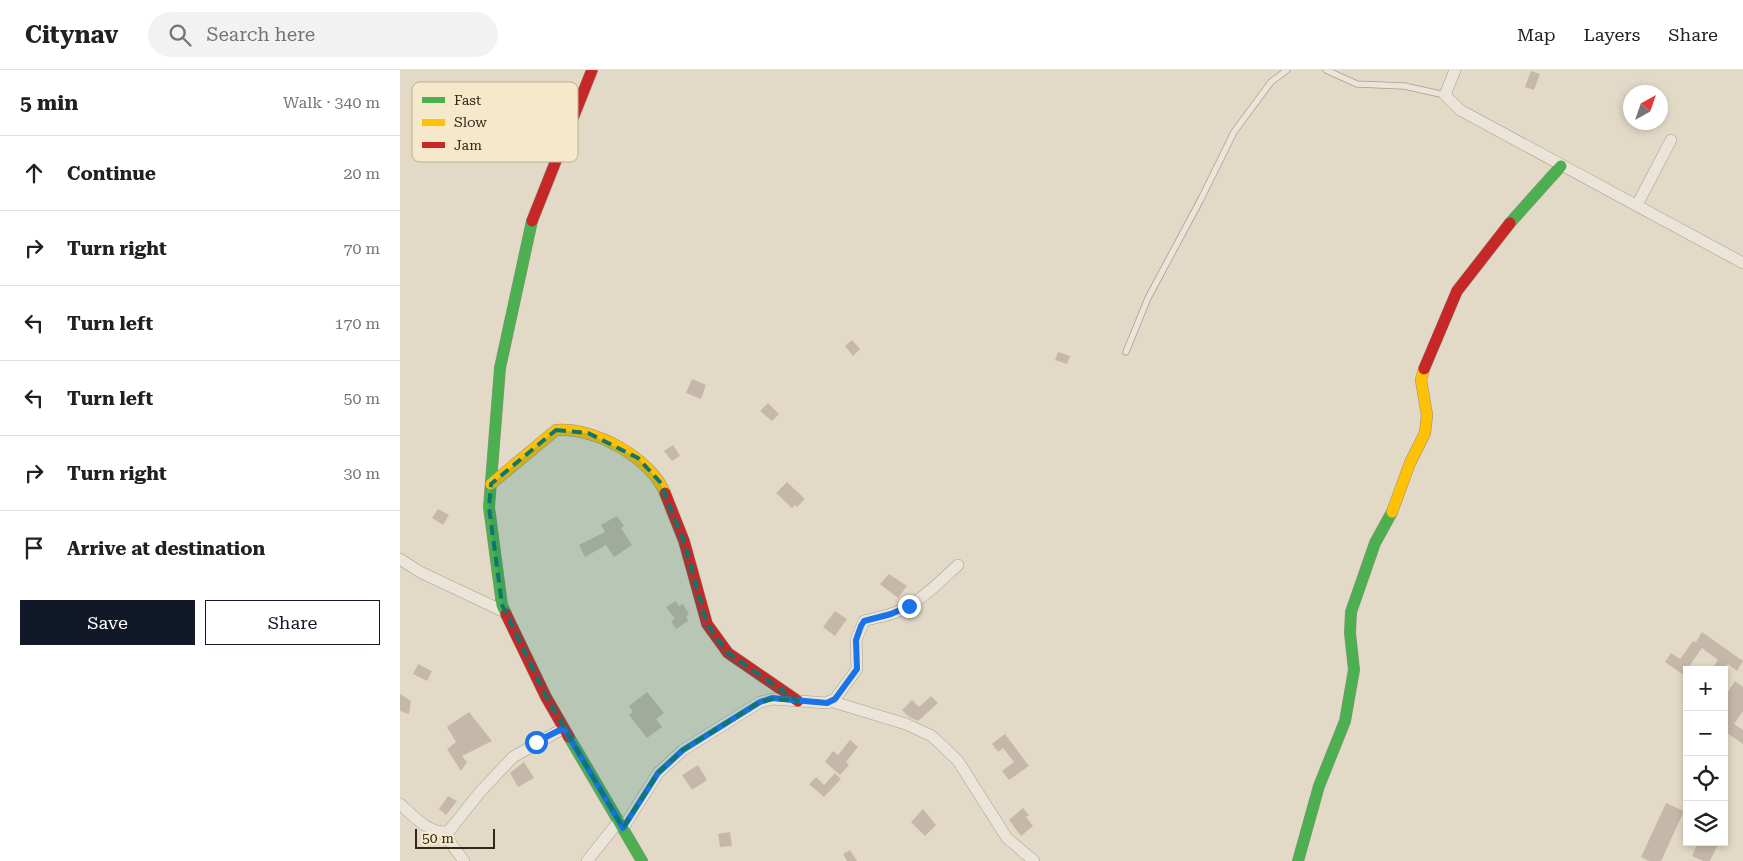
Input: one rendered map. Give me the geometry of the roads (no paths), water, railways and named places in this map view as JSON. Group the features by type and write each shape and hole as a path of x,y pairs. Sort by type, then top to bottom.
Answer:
{"street":[{"path":"578,105 592,70"},
{"path":"1455,70 1445,95 1460,110 1743,263"},
{"path":"1637,205 1671,140"},
{"path":"555,162 533,218 500,368 489,507 502,605 505,612 546,697 642,861"},
{"path":"1298,861 1318,786 1345,721 1354,670 1350,634 1351,612 1375,543 1388,522 1410,463 1425,433 1427,415 1421,380 1428,355 1457,291 1501,233 1561,166"},
{"path":"491,484 556,430 569,429 588,434 611,443 638,458 660,482 684,540 707,624 728,653 798,701"},
{"path":"400,559 420,572 505,612"},
{"path":"830,701 845,687 857,669 856,640 864,621 891,614 909,606 958,565"},
{"path":"587,861 621,825 658,773 683,750 760,702 772,698 813,703 830,701 906,724 932,736 958,761 1007,838 1034,861"},
{"path":"443,833 449,831 480,792 513,756 564,728"},
{"path":"400,804 424,824 443,833 464,861"}],"lane":[{"path":"1126,352 1148,298 1201,199 1234,132 1271,82 1287,70"},
{"path":"1326,70 1357,84 1404,86 1445,95"}]}
